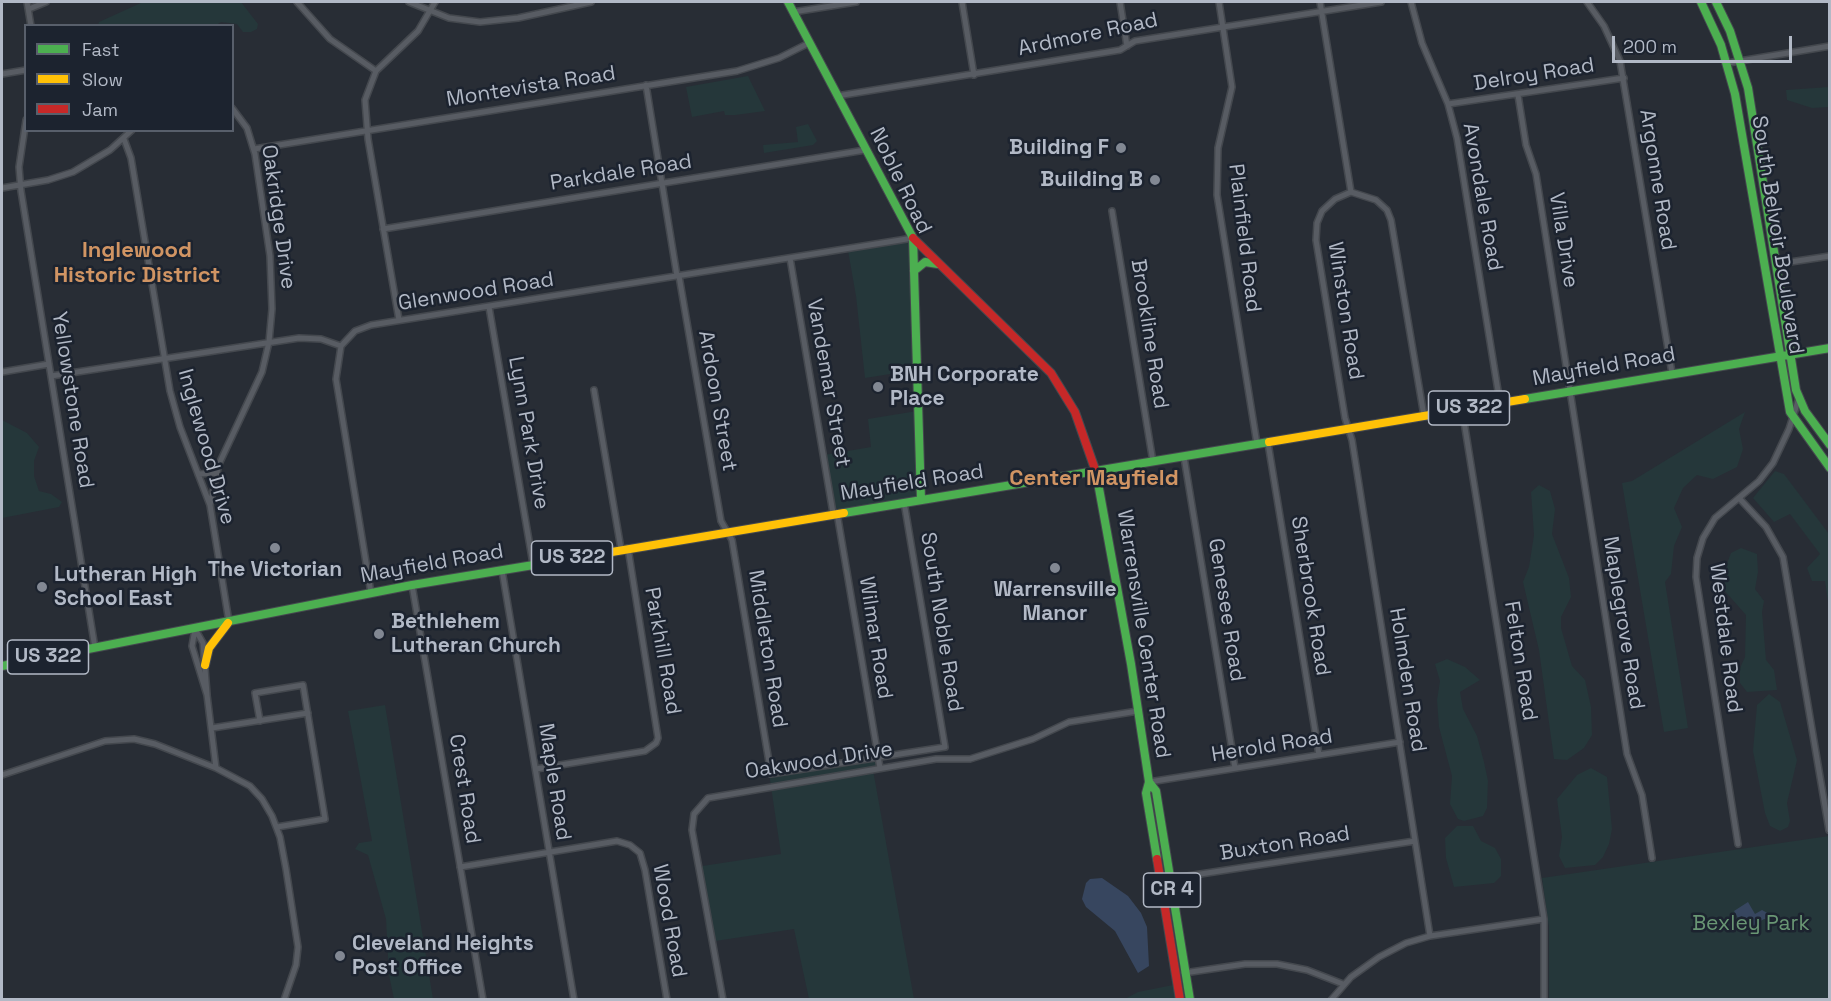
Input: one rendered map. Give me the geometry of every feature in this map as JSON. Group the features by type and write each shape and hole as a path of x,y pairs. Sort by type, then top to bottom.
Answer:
{"main road":[{"name":"Noble Road","path":"788,2 913,238 921,500"},
{"name":"South Belvoir Boulevard","path":"1701,2 1728,63 1792,419 1830,468"},
{"name":"South Belvoir Boulevard","path":"1716,2 1741,60 1748,88 1799,398 1805,411 1830,445"},
{"name":"Warrensville Center Road","path":"913,238 1051,373 1075,412 1100,484 1138,711 1149,782 1146,793 1180,999"},
{"path":"914,271 925,262 938,264"},
{"name":"Mayfield Road","path":"2,666 412,585 835,513 1096,472 1790,352 1830,348"},
{"path":"206,665 208,648 228,622"},
{"name":"Warrensville Center Road","path":"1149,782 1156,791 1190,999"}],"street":[{"path":"27,2 31,24"},
{"path":"28,9 46,2"},
{"path":"297,2 330,39 375,71"},
{"path":"409,2 431,12 467,21 492,21 591,2"},
{"path":"399,320 367,131 365,100 375,71 418,31 435,2"},
{"path":"793,12 856,2"},
{"path":"962,2 974,75"},
{"path":"1120,2 1127,45"},
{"name":"Plainfield Road","path":"1219,2 1232,87 1218,148 1216,183 1257,444"},
{"path":"1320,2 1351,192 1376,200 1387,210 1392,220 1424,416"},
{"name":"Ardmore Road","path":"837,96 1120,50 1135,41 1381,2"},
{"name":"Avondale Road","path":"1412,2 1422,44 1448,104 1457,138 1500,403"},
{"name":"Argonne Road","path":"1587,2 1613,44 1624,78 1672,373"},
{"name":"Montevista Road","path":"254,149 750,68 779,58 809,43"},
{"path":"1728,63 1830,46"},
{"path":"2,74 24,70"},
{"name":"Delroy Road","path":"1448,104 1624,78"},
{"name":"Ardoon Street","path":"646,85 721,521 727,531"},
{"name":"Villa Drive","path":"1518,95 1526,145 1536,174 1570,391"},
{"name":"Oakridge Drive","path":"210,505 216,473 226,446 258,382 269,342 272,309 270,256 254,149 247,128 234,111"},
{"name":"Yellowstone Road","path":"24,132 19,167 21,185 95,648"},
{"path":"2,188 73,172 101,157 124,140 130,132"},
{"name":"Inglewood Drive","path":"124,140 131,158 163,359 175,410 210,505 228,622"},
{"name":"Parkdale Road","path":"383,229 865,150"},
{"name":"Winston Road","path":"1350,428 1345,418 1316,234 1319,218 1326,207 1351,192"},
{"name":"Brookline Road","path":"1112,211 1153,462"},
{"name":"Glenwood Road","path":"341,346 362,328 399,320 913,238"},
{"path":"1777,264 1830,256"},
{"name":"Vandemar Street","path":"790,258 835,513"},
{"name":"Lynn Park Drive","path":"489,307 533,564"},
{"path":"51,376 269,342 309,338 341,346 336,379 371,593"},
{"path":"2,372 49,364"},
{"path":"594,390 624,549"},
{"name":"Maplegrove Road","path":"1570,391 1627,754 1642,795 1652,858"},
{"name":"Westdale Road","path":"1738,844 1696,567 1699,549 1715,518 1766,473 1780,451 1799,398"},
{"name":"Felton Road","path":"1462,409 1544,919 1544,999"},
{"name":"Holmden Road","path":"1350,428 1430,936"},
{"name":"Sherbrook Road","path":"1268,442 1319,755"},
{"name":"Genesee Road","path":"1184,457 1235,768"},
{"path":"198,474 216,473"},
{"path":"1738,498 1766,527 1783,556 1828,830"},
{"name":"South Noble Road","path":"878,758 945,747 904,502"},
{"name":"Wilmar Road","path":"835,513 880,768"},
{"name":"Middleton Road","path":"727,531 732,540 771,774 878,758"},
{"name":"Parkhill Road","path":"536,769 645,751 656,743 658,738 624,549"},
{"name":"Maple Road","path":"502,570 574,999"},
{"name":"Crest Road","path":"412,585 483,999"},
{"path":"195,629 203,644 216,768"},
{"path":"195,629 192,646 207,695"},
{"path":"260,721 255,693 303,685 325,819 277,828"},
{"name":"Oakwood Drive","path":"723,999 693,840 692,825 696,810 704,801 716,795 936,759 970,759 1032,739 1069,722 1138,711"},
{"path":"212,728 308,713"},
{"path":"2,775 105,741 124,739 155,744 216,768 240,780 257,793 277,828 298,947 296,965 284,999"},
{"name":"Herold Road","path":"1149,782 1400,742"},
{"name":"Wood Road","path":"460,867 616,841 630,845 640,853 645,870 667,999"},
{"name":"Buxton Road","path":"1160,880 1415,841"},
{"path":"1331,999 1344,984 1386,953 1430,936 1544,919"},
{"path":"1176,974 1245,964 1276,964 1307,970 1344,984"}],"green space":[{"path":"143,2 241,2 258,24 257,29 243,32 237,24 221,22 218,24 98,24"},
{"path":"748,76 765,111 725,115 724,111 692,117 686,87"},
{"path":"1829,87 1829,107 1812,108 1787,100 1786,90"},
{"path":"808,124 817,141 813,145 764,153 763,145 798,142 796,127"},
{"path":"911,235 916,370 865,378 856,296 847,245"},
{"path":"917,411 921,500 833,513 824,455 871,447 868,419"},
{"path":"1745,412 1739,429 1743,449 1737,467 1713,479 1697,475 1683,488 1674,508 1682,527 1674,546 1671,574 1665,582 1688,728 1664,732 1622,483 1632,481"},
{"path":"2,420 27,433 39,447 34,461 34,476 39,491 51,494 62,502 59,507 2,518"},
{"path":"1775,471 1784,474 1829,534 1829,609 1825,581 1812,581 1807,568 1820,554 1790,514 1774,522 1753,498"},
{"path":"1539,485 1550,491 1555,509 1552,534 1569,578 1571,597 1561,617 1561,628 1572,666 1585,680 1591,707 1592,735 1584,748 1567,760 1554,759 1539,650 1523,582 1529,567 1534,535 1531,492"},
{"path":"1741,548 1757,554 1758,572 1755,589 1764,601 1762,612 1766,660 1774,670 1777,690 1747,692 1740,683 1740,668 1745,657 1746,615 1724,590 1726,566 1731,553"},
{"path":"1447,659 1465,667 1480,680 1460,692 1463,709 1477,736 1484,762 1488,781 1487,808 1483,816 1464,821 1458,819 1450,804 1452,776 1439,727 1437,700 1440,681 1435,664"},
{"path":"1769,694 1780,702 1797,760 1787,803 1790,821 1788,827 1780,831 1770,826 1765,813 1753,751 1757,705"},
{"path":"385,705 433,999 394,999 389,975 386,919 368,855 355,849 359,843 372,841 348,711"},
{"path":"878,758 880,768 873,770 914,999 809,999 794,929 709,942 696,867 781,854 769,773"},
{"path":"1591,768 1607,777 1612,829 1609,844 1603,857 1595,865 1565,868 1559,856 1562,837 1557,799 1577,775"},
{"path":"1457,826 1473,826 1481,841 1495,848 1501,859 1501,876 1494,883 1454,887 1446,858 1445,838"},
{"name":"Bexley Park","path":"1829,836 1829,998 1549,999 1549,927 1542,878"},
{"path":"1178,984 1180,1000 1123,1000 1138,992"}],"water":[{"path":"1102,878 1128,896 1141,913 1147,927 1149,966 1138,973 1115,931 1086,907 1082,899 1086,883 1090,879"},
{"path":"1748,902 1755,914 1762,910 1771,915 1770,920 1764,919 1749,928 1742,916 1738,918 1734,911"}],"traffic: fast":[{"path":"788,2 913,238 921,500"},
{"path":"1701,2 1721,45 1735,94 1790,412 1830,468"},
{"path":"1716,2 1730,31 1748,88 1796,390 1805,411 1830,445"},
{"path":"914,271 925,262 938,264"},
{"path":"1525,399 1830,348"},
{"path":"844,513 1269,442"},
{"path":"1096,472 1131,664 1149,782 1146,793 1157,859"},
{"path":"2,666 412,585 582,557"},
{"path":"1149,782 1156,791 1190,1000"}],"traffic: slow":[{"path":"1269,442 1525,399"},
{"path":"582,557 844,513"},
{"path":"205,665 209,648 228,623"}],"traffic: jam":[{"path":"913,238 1051,373 1075,412 1096,472"},
{"path":"1157,859 1180,1000"}],"place":[{"name":"Building F","path":"1121,148"},
{"name":"Building B","path":"1155,180"},
{"name":"BNH Corporate Place","path":"878,387"},
{"name":"The Victorian","path":"275,548"},
{"name":"Warrensville Manor","path":"1055,568"},
{"name":"Lutheran High School East","path":"42,587"},
{"name":"Bethlehem Lutheran Church","path":"379,634"},
{"name":"Cleveland Heights Post Office","path":"340,956"}],"district":[{"name":"Inglewood Historic District","path":"137,264"},
{"name":"Center Mayfield","path":"1094,479"}]}
